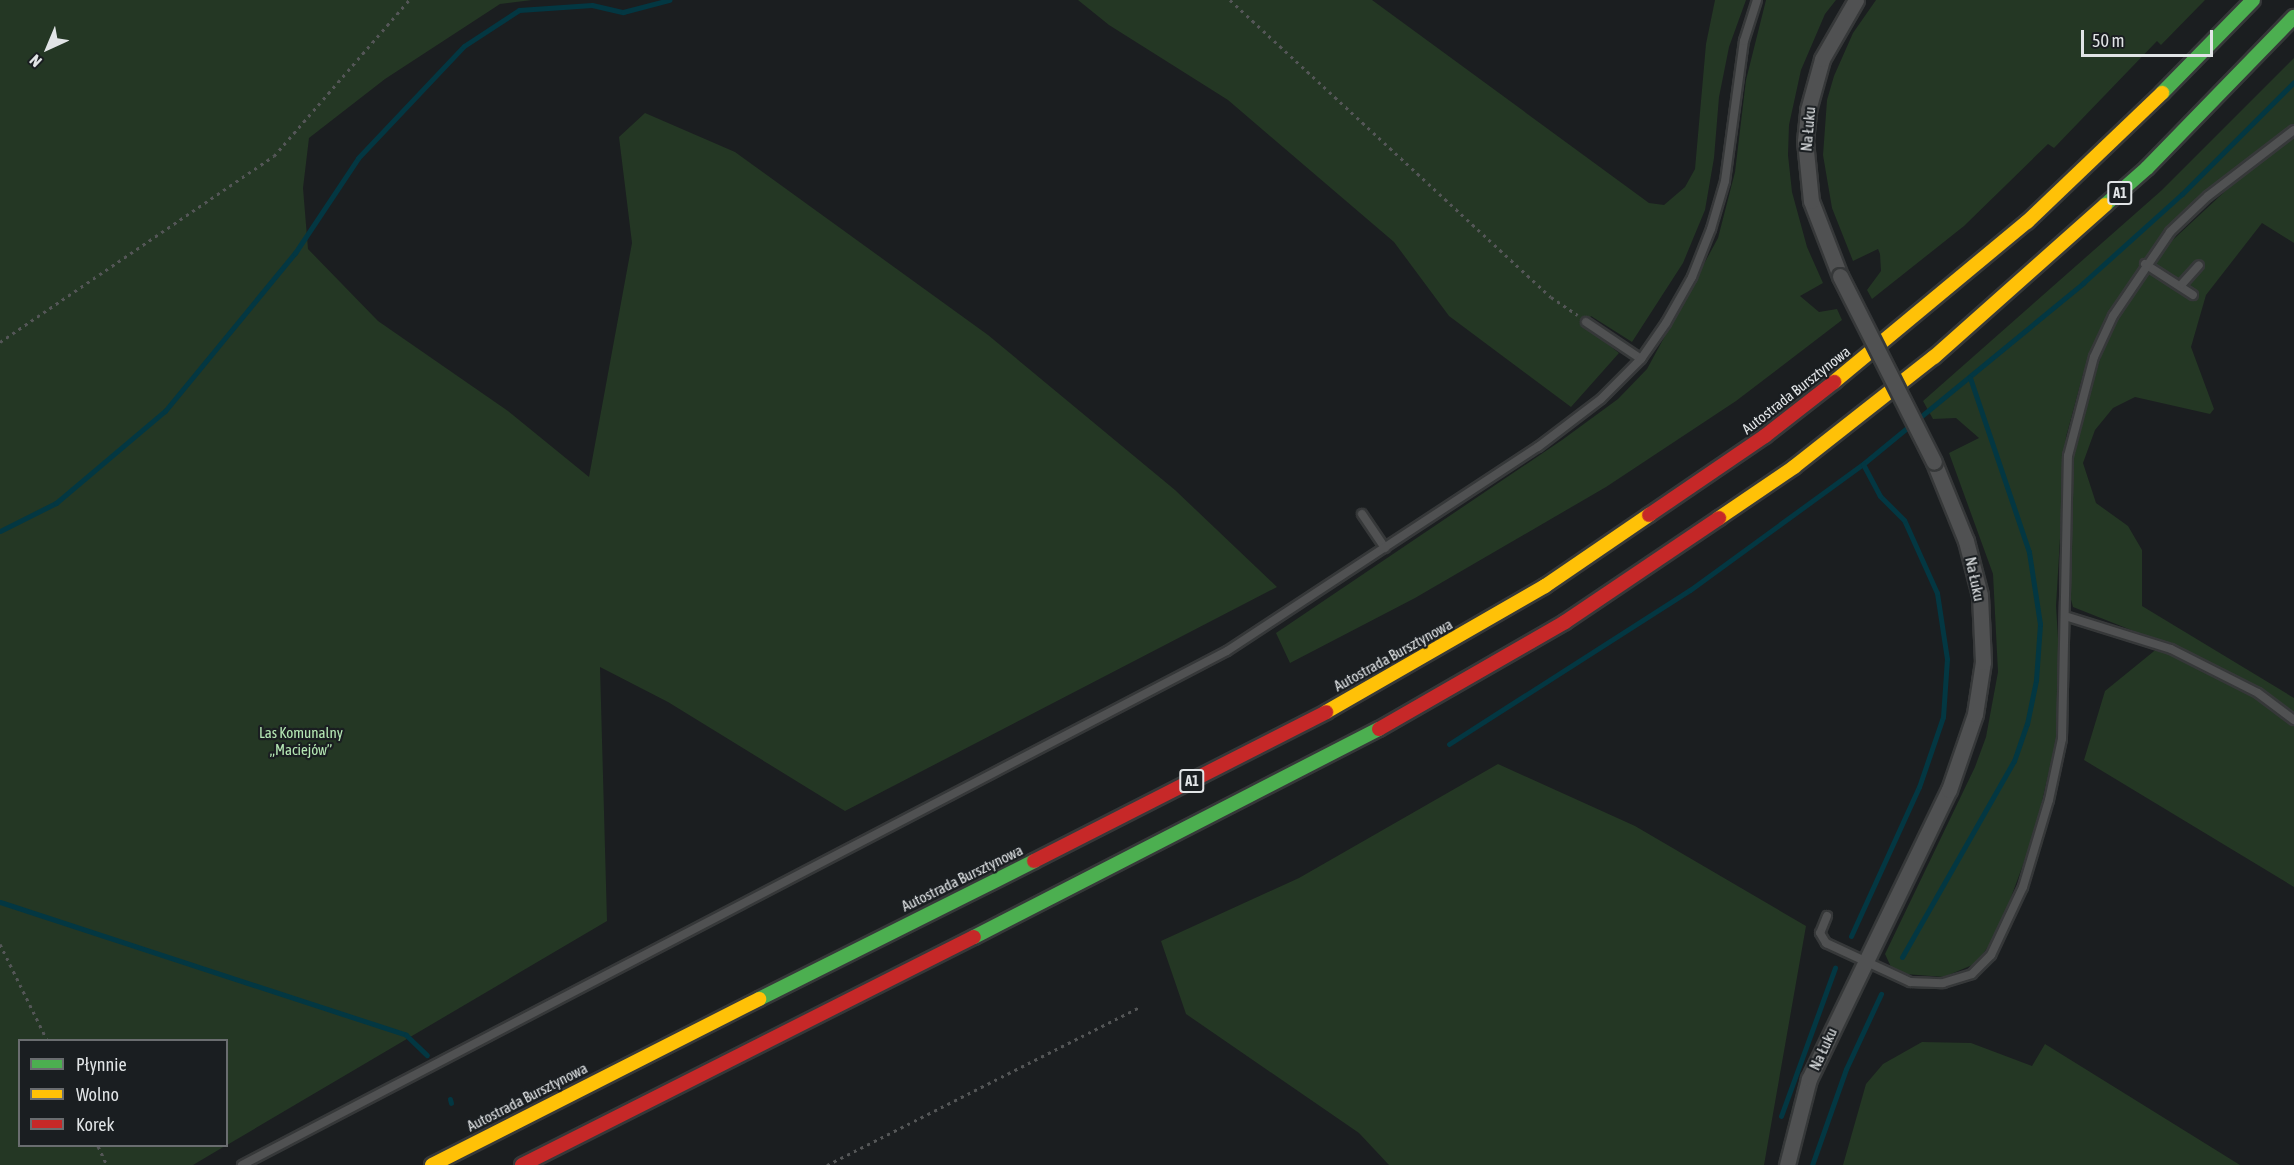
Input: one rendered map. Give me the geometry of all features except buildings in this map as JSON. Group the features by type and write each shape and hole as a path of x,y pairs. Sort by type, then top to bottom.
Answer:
{"highway":[{"name":"Autostrada Bursztynowa","path":"432,1165 1311,720 1545,586 1755,443 1907,324 2027,222 2118,138 2253,0"},
{"name":"A1","path":"522,1165 1233,807 1466,682 1565,622 1794,467 1934,357 2147,168 2294,17"}],"street":[{"name":"Na Łuku","path":"1787,1165 1809,1079 1949,790 1969,734 1981,680 1983,627 1975,571 1934,462 1840,276 1811,201 1805,141 1808,110 1822,59 1856,0"}],"lane":[{"path":"242,1165 1227,651 1538,447 1601,399 1641,359 1692,277 1711,229 1725,181 1744,41 1756,0"},
{"path":"1827,916 1820,933 1826,943 1910,982 1942,983 1972,974 1991,956 2022,887 2053,780 2062,739 2065,616 2064,500 2068,456 2079,404 2113,316 2145,264 2170,232 2208,196 2294,130"},
{"path":"2145,264 2182,284 2193,295"},
{"path":"2182,284 2199,265"},
{"path":"1586,321 1641,359"},
{"path":"1362,514 1385,548"},
{"path":"2065,616 2171,649 2258,693 2294,720"}],"path":[{"path":"0,342 274,156 409,0"},
{"path":"1230,0 1551,297 1586,321"},
{"path":"0,944 46,1039"},
{"path":"827,1165 1140,1007"},
{"path":"98,1147 107,1165"}],"green space":[{"name":"Las Komunalny „Maciejów”","path":"0,0 532,0 500,4 385,79 309,138 303,188 308,249 378,321 508,411 589,477 632,243 619,137 645,113 735,152 988,335 1175,490 1277,587 845,811 668,702 600,667 607,921 228,1144 228,1039 18,1039 18,1147 223,1147 193,1165 0,1165"},
{"path":"1078,0 1372,0 1649,203 1664,205 1685,187 1695,169 1706,44 1715,0 1746,0 1729,47 1719,97 1714,158 1705,210 1683,263 1632,342 1591,316 1585,326 1619,353 1571,407 1449,316 1394,242 1228,100 1109,25"},
{"path":"1766,0 1836,0 1825,14 1801,70 1789,125 1788,155 1792,192 1807,247 1823,283 1800,296 1819,312 1837,309 1842,320 1736,401 1606,487 1415,598 1290,663 1276,633 1562,440 1618,399 1647,369 1718,238 1735,172 1746,80"},
{"path":"1876,0 2205,0 2161,45 2157,41 2054,148 2048,144 1964,226 1872,299 1867,290 1881,271 1880,254 1878,249 1853,261 1832,208 1823,155 1827,100 1834,76 1853,33"},
{"path":"2294,58 2294,124 2189,207 2126,286 2104,323 2083,374 2066,437 2056,606 2059,654 2057,736 2035,832 1999,930 1977,963 1944,977 1905,974 1891,967 1885,954 1975,767 1986,737 1998,672 1993,574 1949,453 1979,438 1956,418 1933,419 1923,401 2162,190"},
{"path":"2294,137 2294,243 2262,223 2206,295 2191,347 2214,409 2210,414 2135,397 2113,408 2095,430 2083,463 2096,503 2128,526 2142,550 2142,606 2294,698 2294,887 2084,760 2105,691 2164,643 2073,607 2069,592 2069,516 2076,433 2110,329 2162,250 2250,168"},
{"path":"1498,764 1635,826 1806,926 1764,1165 1389,1165 1359,1133 1186,1014 1161,941 1299,878"},
{"path":"1922,1042 1971,1043 2032,1066 2045,1044 2240,1165 1843,1165 1866,1084 1883,1064"}],"waterway":[{"path":"0,531 56,503 165,411 295,253 358,158 464,46 519,10 592,5 623,12 669,0"},
{"path":"1449,744 1690,590 1863,464 2083,283 2182,194 2294,82"},
{"path":"1902,957 2014,761 2027,724 2036,680 2040,624 2029,552 1970,378"},
{"path":"1851,936 1919,787 1943,717 1947,659 1937,593 1904,520 1880,496 1863,464"},
{"path":"0,902 406,1035 427,1055"},
{"path":"1781,1116 1835,968"},
{"path":"1812,1165 1846,1069 1881,994"},
{"path":"450,1099 451,1103"}],"traffic: fast":[{"path":"2162,93 2253,0"},
{"path":"2105,205 2147,168 2294,17"},
{"path":"974,937 1379,729"},
{"path":"759,999 1034,861"}],"traffic: slow":[{"path":"1834,382 2027,222 2162,93"},
{"path":"1719,518 1794,467 1934,357 2105,205"},
{"path":"1326,712 1545,586 1649,515"},
{"path":"432,1165 759,999"}],"traffic: jam":[{"path":"1649,515 1765,436 1834,382"},
{"path":"1379,729 1565,622 1719,518"},
{"path":"1034,861 1326,712"},
{"path":"522,1165 974,937"}]}
